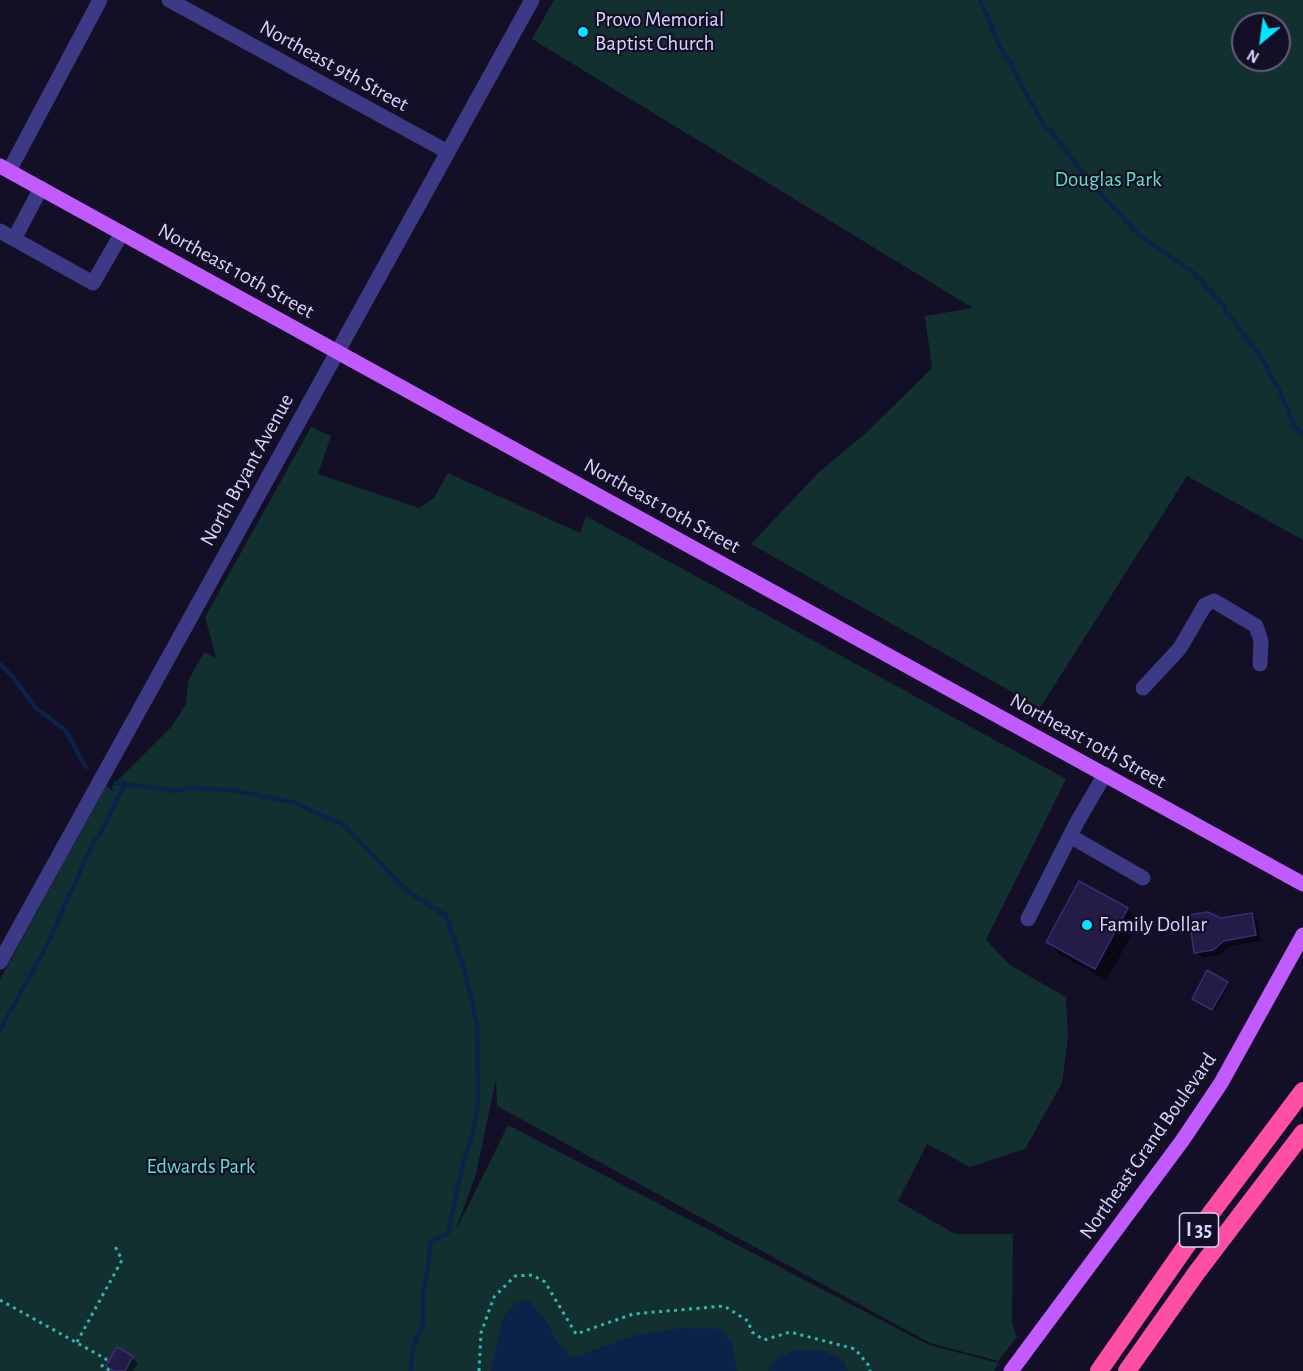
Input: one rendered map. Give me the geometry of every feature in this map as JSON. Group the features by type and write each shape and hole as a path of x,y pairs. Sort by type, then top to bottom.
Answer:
{"highway":[{"name":"I 35","path":"1099,1371 1184,1249 1303,1091"},
{"name":"I 35","path":"1127,1371 1197,1272 1303,1133"}],"main road":[{"name":"Northeast 10th Street","path":"4,168 1303,884"},
{"name":"Northeast Grand Boulevard","path":"1011,1371 1182,1141 1221,1083 1303,935"}],"street":[{"path":"4,168 100,0"},
{"name":"Northeast 9th Street","path":"169,0 447,152"},
{"name":"North Bryant Avenue","path":"0,962 532,0"},
{"path":"14,239 41,188"},
{"path":"0,231 93,283 122,233"},
{"path":"1143,688 1180,648 1205,605 1214,601 1256,626 1261,641 1260,664"},
{"path":"1028,919 1070,836 1105,774"},
{"path":"1070,836 1143,878"}],"path":[{"path":"76,1342 122,1260 115,1246"},
{"path":"479,1371 481,1333 494,1296 515,1276 532,1275 545,1282 576,1334 633,1314 724,1306 747,1321 752,1332 764,1340 790,1332 855,1349 870,1367 870,1371"},
{"path":"0,1300 106,1359 102,1366 111,1371"}],"green space":[{"name":"Douglas Park","path":"554,0 1303,0 1303,540 1187,476 1040,708 751,544 819,472 867,432 932,368 925,316 973,308 532,39"},
{"name":"Edwards Park","path":"311,427 331,436 318,474 419,508 434,498 448,473 580,533 586,516 1066,779 986,940 1010,965 1066,997 1068,1038 1062,1083 1025,1149 970,1167 927,1144 898,1201 955,1234 1013,1234 1012,1323 1017,1337 998,1361 930,1343 497,1106 496,1079 476,1174 455,1232 508,1125 929,1345 999,1363 994,1371 0,1371 0,979 106,786 113,791 112,786 172,726 186,704 188,681 204,652 216,658 205,617"}],"water":[{"path":"528,1300 546,1320 556,1340 572,1358 636,1335 682,1328 721,1329 732,1342 737,1371 491,1371 503,1317 514,1304"},
{"path":"795,1350 824,1351 844,1361 848,1371 768,1371 777,1359"}],"building":[{"name":"Family Dollar","path":"1079,881 1128,908 1095,969 1046,942"},
{"path":"1208,912 1221,918 1252,913 1256,935 1224,941 1213,950 1194,953 1189,915"},
{"path":"1207,970 1228,982 1212,1010 1192,999"},
{"path":"117,1347 133,1356 125,1371 114,1371 106,1366"}],"waterway":[{"path":"980,0 1004,56 1010,61 1046,129 1050,129 1087,179 1138,234 1195,274 1223,305 1226,313 1263,360 1274,383 1278,386 1294,426 1303,435"},
{"path":"0,664 36,708 65,730 86,767"},
{"path":"115,783 176,791 188,788 231,790 292,802 344,825 405,889 446,916 464,969 477,1024 478,1101 474,1127 448,1233 431,1242 423,1290 423,1324 413,1347 411,1371"},
{"path":"0,1030 47,945 92,845 102,831 125,784"}],"place":[{"name":"Provo Memorial Baptist Church","path":"583,32"},
{"name":"Family Dollar","path":"1087,925"}]}
